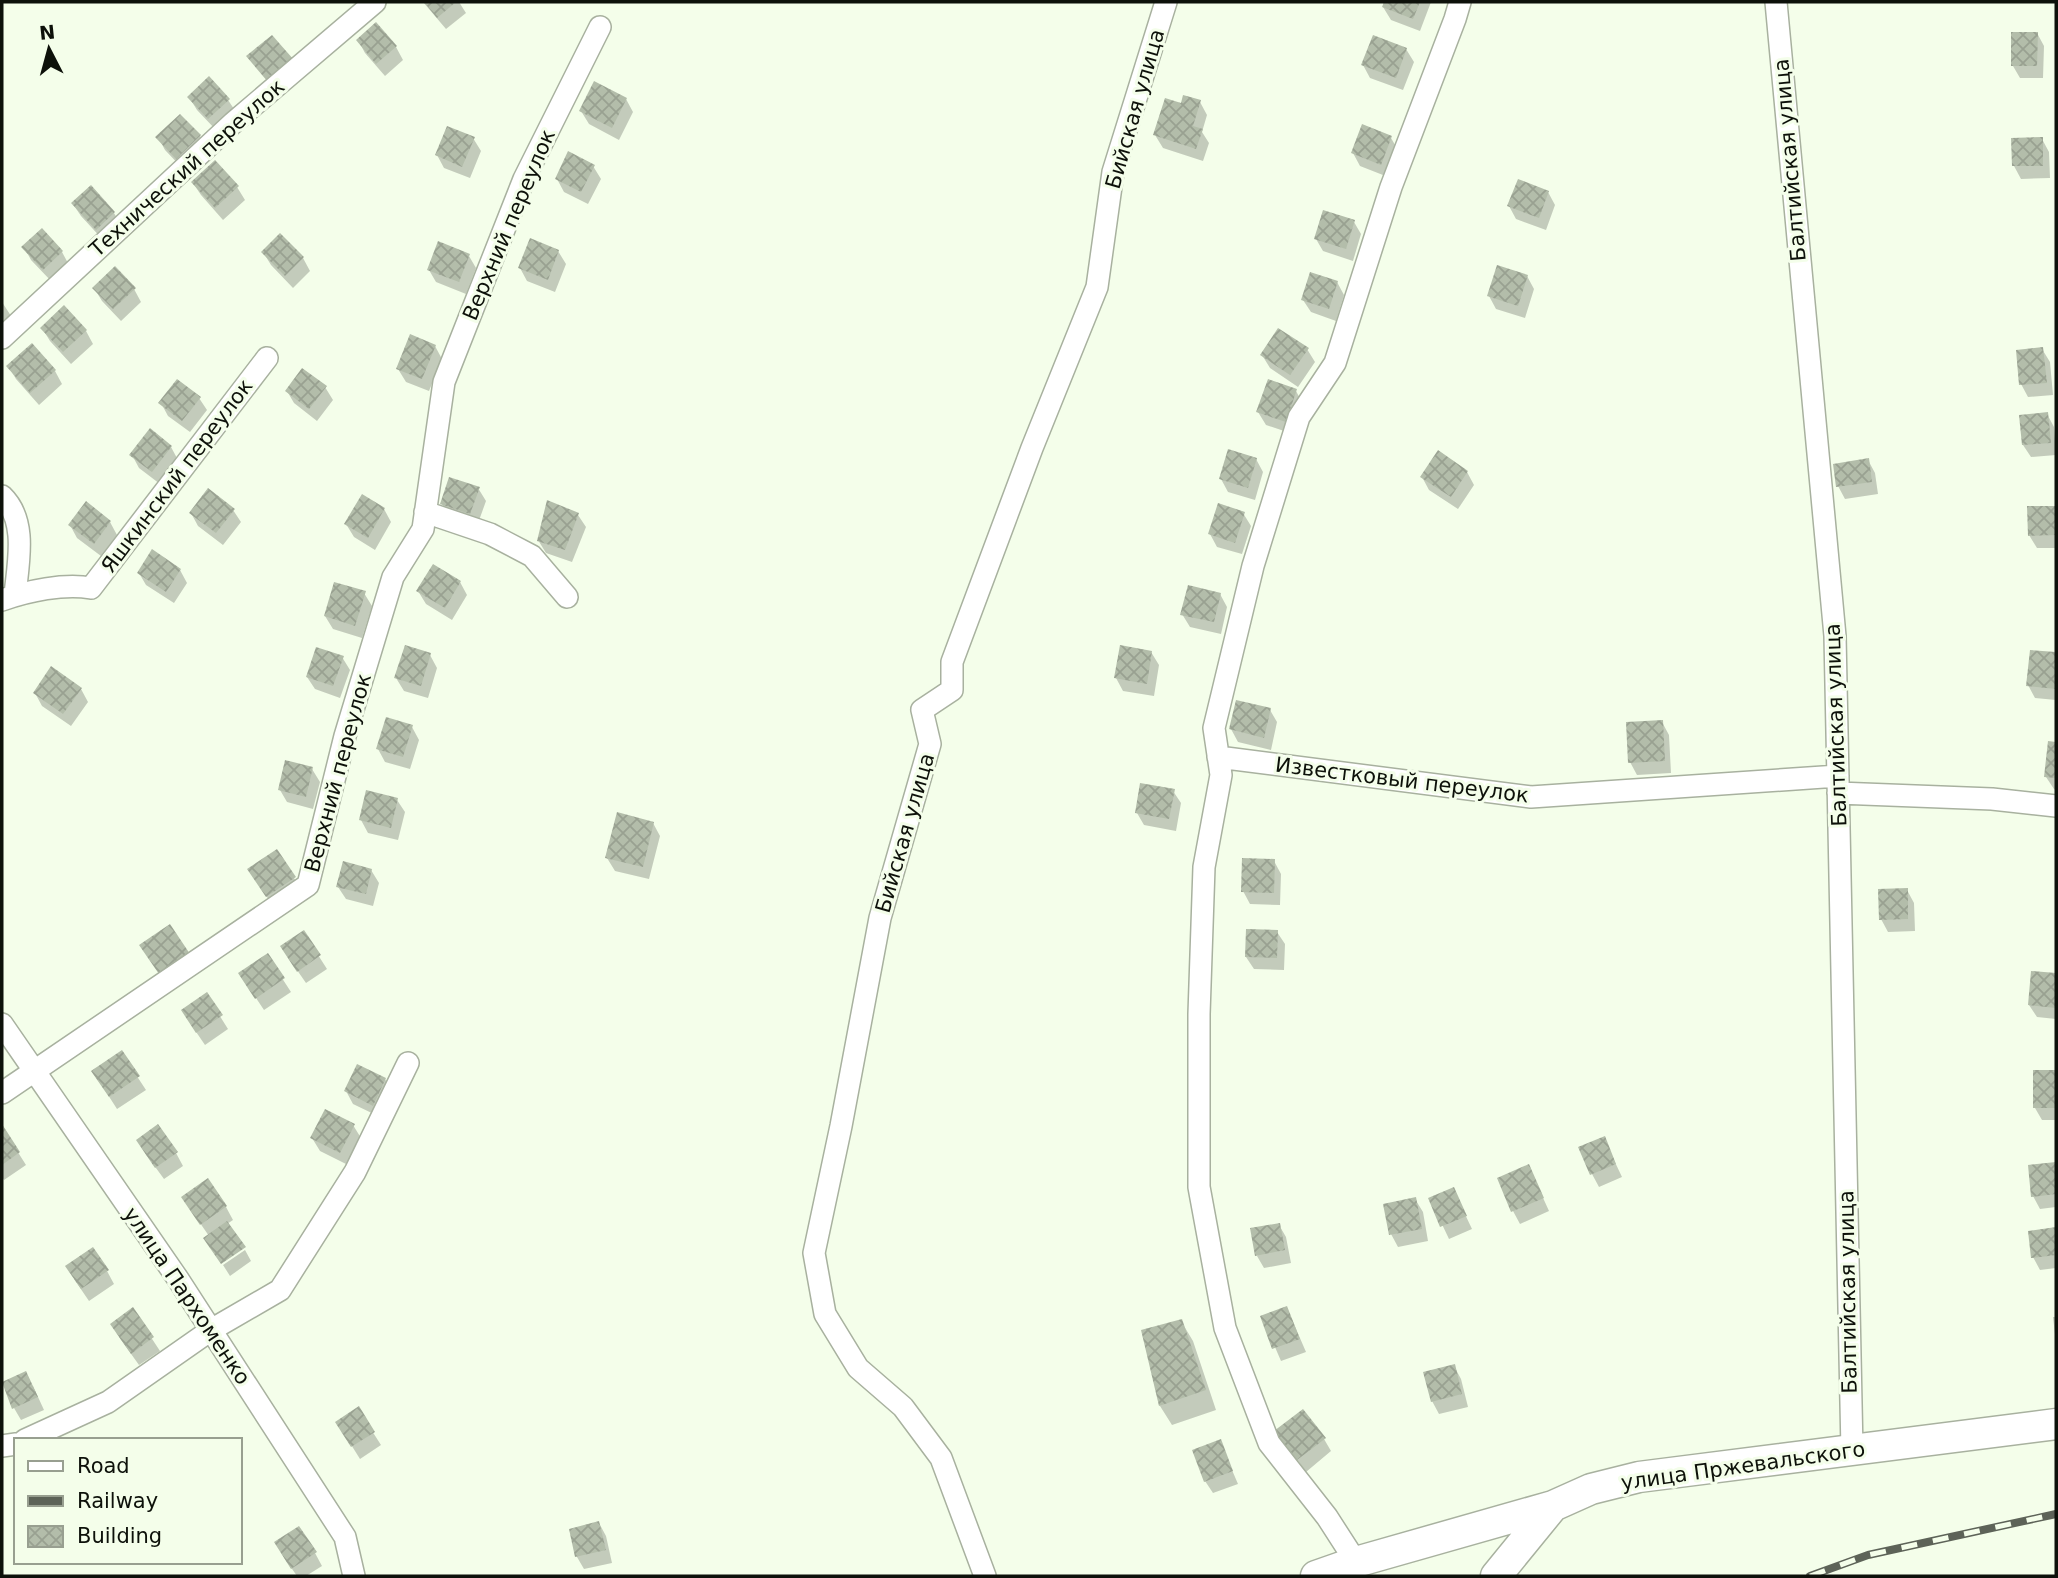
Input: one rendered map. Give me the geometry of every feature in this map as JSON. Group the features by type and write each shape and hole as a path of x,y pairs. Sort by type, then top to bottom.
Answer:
{"main road":[{"name":"улица Пржевальского","path":"1316,1576 1553,1506 1591,1489 1639,1477 2056,1424"},
{"path":"1496,1576 1553,1506"}],"street":[{"name":"Технический переулок","path":"2,338 233,123 375,2"},
{"name":"Бийская улица","path":"985,1576 941,1458 903,1406 858,1368 825,1314 814,1253 880,918 930,744 922,710 952,690 952,662 1032,448 1097,287 1113,172 1166,2"},
{"path":"1356,1562 1327,1517 1269,1443 1225,1328 1199,1187 1199,1014 1204,867 1221,775 1214,728 1253,566 1299,417 1335,363 1391,187 1460,2"},
{"name":"Балтийская улица","path":"1776,2 1835,636 1852,1451"},
{"name":"Верхний переулок","path":"2,1093 308,885 345,736 393,578 423,528 444,383 524,179 600,27"},
{"name":"Яшкинский переулок","path":"8,598 78,586 91,588 267,358"},
{"path":"2,496 12,506 20,541 8,598"},
{"path":"425,512 490,534 532,556 567,597"},
{"name":"Известковый переулок","path":"1218,757 1531,797 1838,784 2056,806"},
{"name":"улица Пархоменко","path":"2,1024 211,1330 345,1537 354,1576"},
{"path":"29,1438 108,1402 211,1330 280,1290 355,1172 408,1063"}],"building":[{"path":"424,2 456,2 437,18"},
{"path":"1384,2 1420,2 1413,19 1382,7"},
{"path":"376,22 397,46 376,64 356,40"},
{"path":"2011,32 2038,32 2037,66 2011,66"},
{"path":"272,35 294,60 268,82 246,56"},
{"path":"1373,35 1407,48 1396,78 1361,65"},
{"path":"209,76 230,99 208,119 187,97"},
{"path":"594,81 627,98 612,128 579,111"},
{"path":"1183,95 1201,100 1193,126 1203,129 1196,149 1153,135 1165,98 1181,103"},
{"path":"180,114 201,135 176,159 155,137"},
{"path":"1362,124 1392,136 1381,165 1351,153"},
{"path":"447,126 475,137 462,167 435,155"},
{"path":"2043,137 2043,166 2012,166 2011,138"},
{"path":"568,151 595,165 581,192 555,179"},
{"path":"215,160 239,186 215,208 191,182"},
{"path":"1518,179 1549,191 1539,218 1507,206"},
{"path":"91,185 115,212 96,230 71,203"},
{"path":"1323,210 1355,220 1346,249 1314,239"},
{"path":"42,228 63,251 43,270 21,247"},
{"path":"280,233 304,257 285,276 261,252"},
{"path":"530,238 559,250 548,280 518,268"},
{"path":"438,241 470,254 459,282 427,270"},
{"path":"1497,265 1528,275 1518,306 1487,296"},
{"path":"115,266 136,288 113,309 92,288"},
{"path":"1310,272 1338,281 1329,309 1301,300"},
{"path":"64,305 87,330 63,352 40,328"},
{"path":"1278,328 1309,348 1290,375 1260,355"},
{"path":"410,334 436,345 422,379 396,369"},
{"path":"32,343 56,370 30,393 6,366"},
{"path":"2043,347 2047,383 2019,385 2016,350"},
{"path":"302,368 327,386 309,409 285,391"},
{"path":"177,379 201,397 182,421 158,403"},
{"path":"1268,379 1297,389 1286,422 1256,412"},
{"path":"2048,412 2051,443 2022,445 2019,415"},
{"path":"150,428 172,446 152,472 129,455"},
{"path":"1228,449 1257,458 1248,488 1219,479"},
{"path":"1438,450 1468,471 1451,497 1420,477"},
{"path":"1869,458 1872,482 1836,487 1833,464"},
{"path":"449,477 480,487 470,514 440,504"},
{"path":"208,488 235,509 216,533 189,513"},
{"path":"362,494 385,508 368,538 344,524"},
{"path":"547,500 579,513 565,550 537,541"},
{"path":"86,501 111,521 94,544 68,525"},
{"path":"1218,503 1245,512 1235,543 1208,534"},
{"path":"2027,506 2056,506 2056,535 2028,536"},
{"path":"152,549 181,569 166,592 137,573"},
{"path":"433,564 461,581 445,608 416,591"},
{"path":"334,582 366,591 355,626 324,616"},
{"path":"1188,585 1221,593 1214,622 1180,615"},
{"path":"405,645 431,653 421,686 394,678"},
{"path":"1120,645 1152,651 1147,684 1114,678"},
{"path":"316,647 344,656 333,686 306,677"},
{"path":"2030,650 2056,652 2056,689 2026,686"},
{"path":"51,666 82,688 63,714 33,693"},
{"path":"1236,700 1271,708 1264,738 1229,729"},
{"path":"386,717 413,725 403,757 376,749"},
{"path":"1663,720 1665,761 1628,763 1626,722"},
{"path":"2048,741 2056,742 2056,778 2044,777"},
{"path":"285,760 313,767 306,797 278,790"},
{"path":"1140,783 1175,789 1169,819 1135,813"},
{"path":"366,790 398,798 391,828 359,820"},
{"path":"617,812 654,822 643,867 605,858"},
{"path":"277,849 296,877 266,897 247,869"},
{"path":"1242,858 1275,859 1274,893 1241,892"},
{"path":"343,861 372,869 366,894 336,887"},
{"path":"1908,888 1908,919 1879,920 1878,889"},
{"path":"170,924 190,954 159,974 139,945"},
{"path":"1246,929 1278,930 1277,958 1245,957"},
{"path":"304,930 321,955 297,972 280,946"},
{"path":"268,953 285,978 255,999 238,973"},
{"path":"2031,971 2056,973 2056,1008 2028,1005"},
{"path":"207,992 223,1015 196,1033 181,1010"},
{"path":"122,1050 140,1076 109,1097 91,1071"},
{"path":"357,1064 386,1078 373,1106 344,1091"},
{"path":"2033,1070 2056,1070 2056,1108 2033,1108"},
{"path":"325,1109 355,1124 340,1153 310,1138"},
{"path":"2,1124 20,1152 2,1165"},
{"path":"158,1124 178,1152 155,1168 136,1140"},
{"path":"1605,1136 1616,1164 1590,1175 1578,1147"},
{"path":"2056,1162 2056,1194 2031,1197 2028,1165"},
{"path":"1529,1164 1544,1198 1511,1212 1497,1178"},
{"path":"208,1178 227,1206 200,1225 181,1197"},
{"path":"1454,1187 1467,1216 1440,1227 1428,1198"},
{"path":"1416,1197 1422,1229 1389,1235 1383,1204"},
{"path":"227,1221 246,1247 221,1264 203,1238"},
{"path":"1280,1223 1285,1250 1255,1256 1250,1228"},
{"path":"2056,1227 2056,1255 2031,1258 2028,1231"},
{"path":"93,1247 109,1270 81,1289 65,1266"},
{"path":"1287,1306 1300,1339 1272,1349 1260,1316"},
{"path":"133,1307 154,1337 131,1354 110,1324"},
{"path":"1182,1319 1206,1390 1159,1406 1141,1330"},
{"path":"1455,1364 1462,1394 1431,1402 1423,1372"},
{"path":"26,1371 38,1397 12,1409 2,1382"},
{"path":"359,1406 375,1432 351,1447 335,1422"},
{"path":"1303,1409 1326,1438 1297,1460 1274,1431"},
{"path":"1221,1439 1233,1471 1204,1482 1192,1450"},
{"path":"599,1521 606,1550 575,1557 569,1529"},
{"path":"299,1526 317,1552 291,1569 274,1542"}],"railway":[{"path":"1810,1576 1868,1555 2056,1514"}]}
